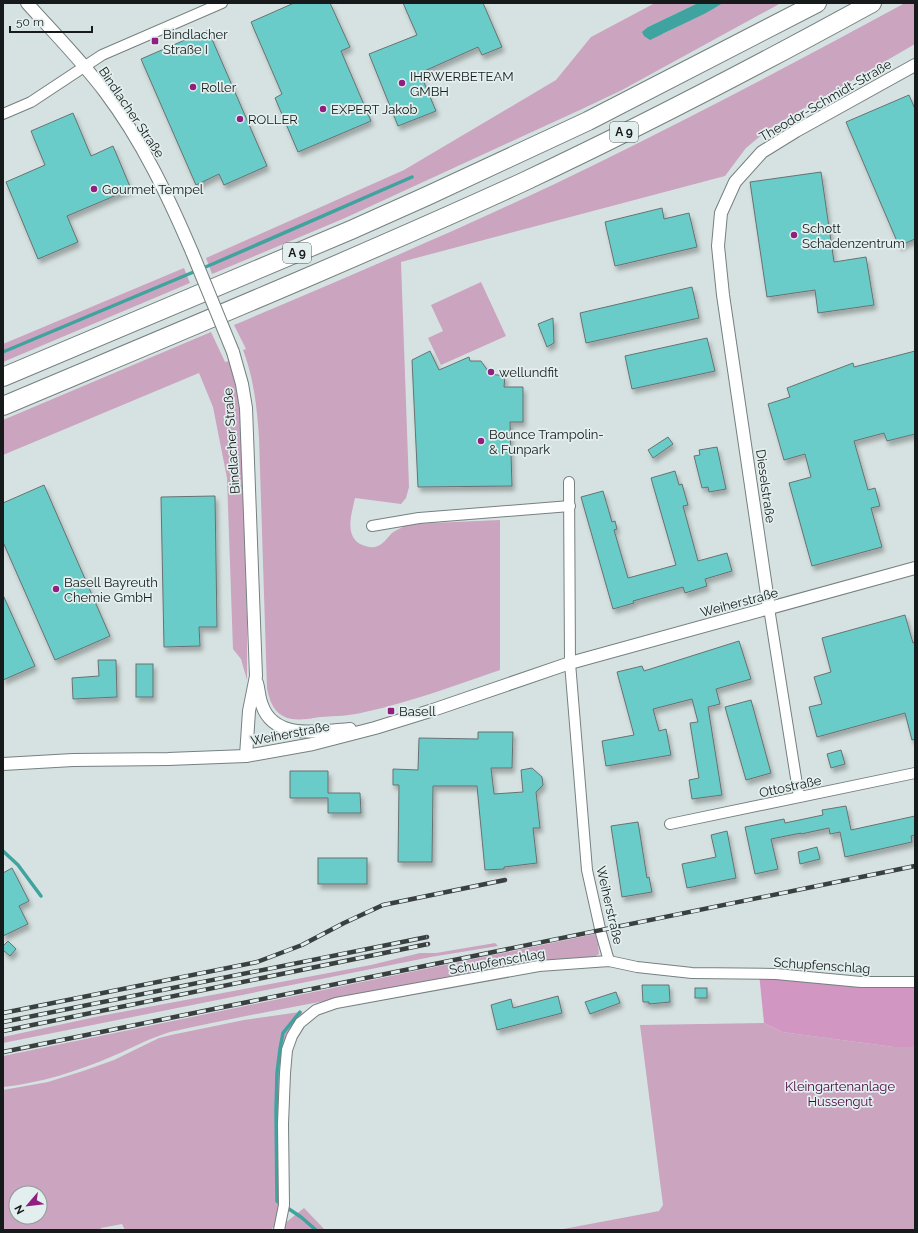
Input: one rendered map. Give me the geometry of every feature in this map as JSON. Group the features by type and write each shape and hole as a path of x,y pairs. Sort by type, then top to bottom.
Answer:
{"highway":[{"name":"A 9","path":"3,377 351,230 434,193 588,121 817,3"},
{"name":"A 9","path":"3,406 363,254 522,182 738,75 872,3"}],"street":[{"name":"Bindlacher Straße","path":"26,3 84,66 106,93 148,159 171,203 233,352 242,384 246,408 256,676 249,711 246,756"},
{"name":"Bindlacher Straße","path":"3,114 31,102 102,55 222,3"},
{"name":"Theodor-Schmidt-Straße","path":"735,182 762,152 796,131 915,65"},
{"name":"Dieselstraße","path":"735,182 721,213 718,246 723,295 769,608 799,797"},
{"name":"Weiherstraße","path":"569,482 570,663 587,870 600,930 609,961"},
{"path":"372,526 419,518 570,506"},
{"name":"Weiherstraße","path":"3,764 73,760 246,756 313,744 375,728 430,711 570,663 915,568"},
{"path":"256,676 262,705 265,712 270,719 289,730 302,732 375,728"},
{"name":"Ottostraße","path":"670,824 915,773"},
{"name":"Schupfenschlag","path":"279,1230 284,1205 283,1124 287,1050 292,1036 300,1023 321,1007 539,966 609,961 644,968 692,973 776,974 862,982 915,982"}],"green space":[{"path":"655,3 698,3 648,27 663,34 723,3 781,3 622,90 345,218 212,274 206,258 404,170 556,80 591,37"},
{"path":"905,3 915,3 915,44 770,128 746,148 725,176 401,262 409,487 406,498 401,504 355,498 350,523 352,535 360,544 373,547 380,545 392,533 409,524 500,520 500,670 416,698 360,713 301,720 287,718 280,714 272,704 267,688 259,438 256,405 250,372 243,350 246,349 234,325 418,246 555,184 715,104"},
{"path":"184,268 190,283 3,362 3,344"},
{"path":"481,282 506,336 441,365 428,338 443,331 431,305"},
{"path":"211,332 225,362 229,361 240,409 247,618 247,680 241,659 233,649 227,478 213,407 199,373 3,455 3,420"},
{"path":"595,934 599,954 594,957 328,1000 170,1032 73,1071 31,1083 3,1087 3,1056"},
{"path":"495,943 498,946 431,957 3,1043 3,1037 100,1016 371,965 420,953 436,953"},
{"path":"300,1012 303,1013 289,1034 279,1209 276,1224 270,1230 125,1230 122,1224 101,1228 100,1230 3,1230 3,1090 48,1082 83,1071 114,1060 159,1038 244,1020"},
{"name":"Kleingartenanlage Hussengut","path":"764,1023 782,1032 894,1047 915,1047 915,1230 558,1230 659,1211 663,1205 640,1025"},
{"path":"304,1208 325,1230 283,1230 284,1224"}],"shaded area":[{"path":"759,973 915,982 915,1047 894,1047 782,1032 764,1023"}],"water":[{"path":"698,3 723,3 706,13 650,40 644,36 642,32 648,27"}],"building":[{"path":"294,3 330,3 350,47 341,51 371,121 298,152 275,98 282,94 251,22"},
{"path":"403,3 483,3 502,47 482,55 478,47 420,73 436,111 398,126 369,54 417,35"},
{"name":"Roller","path":"208,30 267,166 224,185 219,174 196,185 141,59"},
{"path":"909,95 915,109 915,239 899,246 846,122"},
{"path":"73,113 91,156 113,146 131,189 67,216 78,242 38,259 6,182 45,165 31,131"},
{"name":"Schott Schadenzentrum","path":"821,172 834,262 866,257 874,305 818,313 815,290 767,297 750,182"},
{"path":"662,208 664,219 689,213 697,247 615,266 605,222"},
{"path":"692,287 699,318 586,343 580,313"},
{"path":"553,318 554,343 547,347 538,324"},
{"path":"707,338 715,371 632,389 625,356"},
{"path":"430,351 439,370 469,357 470,361 481,361 490,374 505,376 504,387 523,387 523,422 510,422 512,486 418,487 412,360"},
{"path":"915,351 915,434 887,441 884,433 854,441 868,490 875,488 880,506 871,508 882,547 812,566 789,483 811,477 805,454 784,460 768,404 790,397 787,388 853,363 854,367"},
{"path":"668,437 673,444 653,458 648,450"},
{"path":"717,447 726,489 709,492 708,487 702,488 694,456 700,455 699,450"},
{"path":"675,471 679,485 682,484 688,505 683,506 698,561 727,553 732,571 705,579 707,586 685,593 683,587 633,601 634,603 613,609 581,497 603,491 612,522 615,521 617,529 614,530 628,578 676,565 651,478"},
{"name":"Basell Bayreuth Chemie GmbH","path":"44,485 110,636 55,660 3,542 3,503"},
{"path":"215,496 217,627 199,627 200,646 164,647 161,497"},
{"path":"3,595 35,666 3,680"},
{"path":"905,615 913,643 915,642 915,739 912,740 905,713 817,737 809,707 822,704 814,677 831,672 822,638"},
{"path":"739,641 751,679 716,689 720,704 708,707 722,795 692,799 689,780 699,778 690,723 698,722 692,699 653,709 659,731 666,729 671,755 606,766 602,741 634,735 617,672 642,666 644,671"},
{"path":"98,660 116,660 117,697 73,699 72,678 99,676"},
{"path":"136,664 153,664 153,697 136,697"},
{"path":"751,700 771,773 746,780 725,707"},
{"path":"478,732 513,732 512,768 491,768 494,794 523,792 521,770 532,768 542,777 543,785 536,792 540,828 533,828 537,863 504,867 504,869 485,870 477,786 433,786 432,862 398,862 399,785 393,785 393,769 418,770 419,738 478,739"},
{"path":"841,750 845,764 831,768 827,754"},
{"path":"290,771 328,771 328,793 360,793 361,813 328,813 328,798 290,798"},
{"path":"846,806 851,830 915,816 915,835 911,836 912,842 845,857 840,832 830,834 829,828 771,839 778,869 755,874 745,827 784,819 785,823 823,815 822,810"},
{"path":"638,822 647,878 649,877 652,892 622,897 611,826"},
{"path":"727,831 736,878 687,888 682,864 716,857 711,835"},
{"path":"817,847 820,859 800,864 798,852"},
{"path":"318,858 367,858 367,884 318,884"},
{"path":"12,868 29,901 19,906 28,924 3,936 3,873"},
{"path":"8,941 16,949 10,956 3,950 3,946"},
{"path":"642,985 669,985 670,1002 649,1004 649,1002 643,1002"},
{"path":"695,988 707,988 707,998 695,998"},
{"path":"616,992 620,1003 590,1014 585,1002"},
{"path":"558,996 562,1013 497,1030 491,1005 511,999 513,1008"}],"waterway":[{"path":"3,352 215,263 412,177"},
{"path":"3,851 18,865 41,896"},
{"path":"300,1012 283,1033 277,1073 277,1201 301,1217 316,1230"}],"railway":[{"path":"3,1052 915,866"},
{"path":"3,1013 257,962 302,945 383,905 505,880"},
{"path":"3,1022 427,937"},
{"path":"3,1031 428,944"}],"place":[{"name":"Bindlacher Straße I","path":"155,41"},
{"name":"IHRWERBETEAM GMBH","path":"402,83"},
{"name":"Roller","path":"193,87"},
{"name":"EXPERT Jakob","path":"323,109"},
{"name":"ROLLER","path":"240,119"},
{"name":"Gourmet Tempel","path":"94,189"},
{"name":"Schott Schadenzentrum","path":"794,235"},
{"name":"wellundfit","path":"491,372"},
{"name":"Bounce Trampolin- & Funpark","path":"481,441"},
{"name":"Basell Bayreuth Chemie GmbH","path":"56,589"},
{"name":"Basell","path":"391,711"}]}
